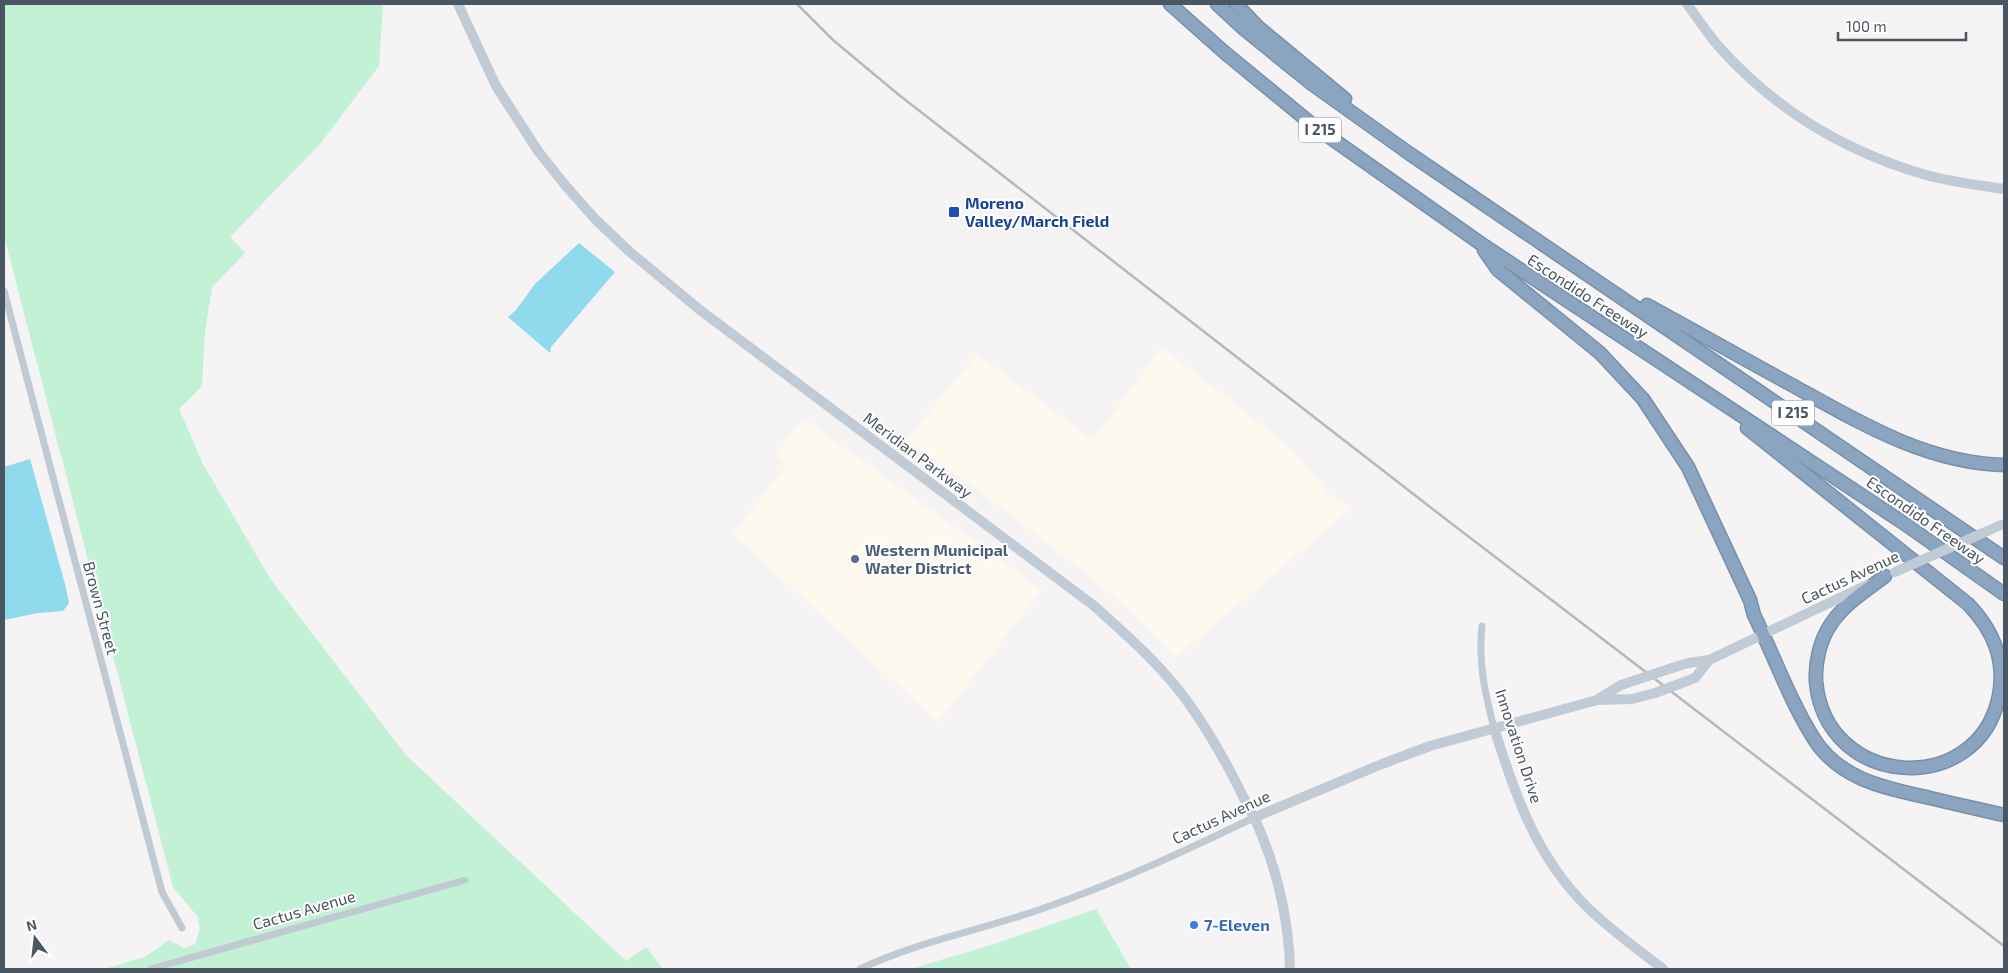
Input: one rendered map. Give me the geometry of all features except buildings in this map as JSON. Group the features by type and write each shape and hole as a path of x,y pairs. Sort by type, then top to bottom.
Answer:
{"highway":[{"name":"Escondido Freeway","path":"1170,4 1224,52 1314,126 1480,244 1905,524 2004,594"},
{"name":"Escondido Freeway","path":"1217,4 1244,29 1312,84 1410,154 1998,550 2004,558"},
{"path":"1236,4 1258,26 1410,154"},
{"path":"1480,244 1498,270 1600,353 1642,399 1656,418 1695,481 1750,600 1754,615 1763,634 1815,740 1828,756 1843,769 1879,787 2004,814"},
{"path":"1581,268 1856,420 1917,449 1964,461 2004,465"},
{"path":"1674,371 1940,581 1968,604 1987,626 1994,639 2001,667 2001,683 1994,710 1974,741 1950,758 1932,765 1913,769 1898,768 1870,761 1857,754 1845,744 1827,720 1817,690 1817,658 1831,624 1852,603 1890,574"}],"main road":[{"name":"Meridian Parkway","path":"458,4 496,86 518,121 564,185 596,220 630,252 700,310 1093,605 1124,632 1158,667 1194,710 1221,753 1262,834 1279,893 1288,934 1290,969"},
{"path":"1687,4 1720,48 1748,77 1778,103 1839,142 1878,159 1927,175 2004,189"},
{"name":"Cactus Avenue","path":"1597,700 1621,685 1688,663 1709,660 1890,574 2002,524"},
{"name":"Cactus Avenue","path":"1253,818 1430,746 1597,700 1632,699 1695,678 1709,660"},
{"name":"Innovation Drive","path":"1494,728 1515,795 1550,863 1587,907 1617,934 1663,969"}],"street":[{"name":"Brown Street","path":"4,291 162,892 182,928"},
{"name":"Innovation Drive","path":"1482,626 1480,658 1482,680 1494,728"},
{"name":"Cactus Avenue","path":"860,969 904,950 985,928 1044,908 1177,854 1253,818"},
{"name":"Cactus Avenue","path":"151,969 465,880"}],"shaded area":[{"path":"1162,347 1282,441 1303,462 1329,494 1352,508 1175,658 1119,601 1083,571 986,496 906,440 977,354 1093,440"},
{"path":"803,418 1042,590 938,722 733,534 787,464 776,454"}],"green space":[{"path":"4,4 383,4 379,66 320,144 230,237 245,253 212,287 205,332 202,386 179,409 203,464 271,580 406,755 626,961 646,947 663,969 104,969 145,957 169,940 184,948 195,944 200,929 198,917 173,887 4,236"},
{"path":"1096,909 1131,969 910,969 988,946"}],"water":[{"path":"579,243 615,272 551,347 550,353 508,317 516,310 535,284"},
{"path":"30,459 69,603 63,611 38,613 4,620 4,467"}],"railway":[{"path":"797,4 833,40 899,95 1443,517 2004,946"}],"place":[{"name":"Moreno Valley/March Field","path":"954,212"},
{"name":"Western Municipal Water District","path":"855,559"},
{"name":"7-Eleven","path":"1194,925"}]}
